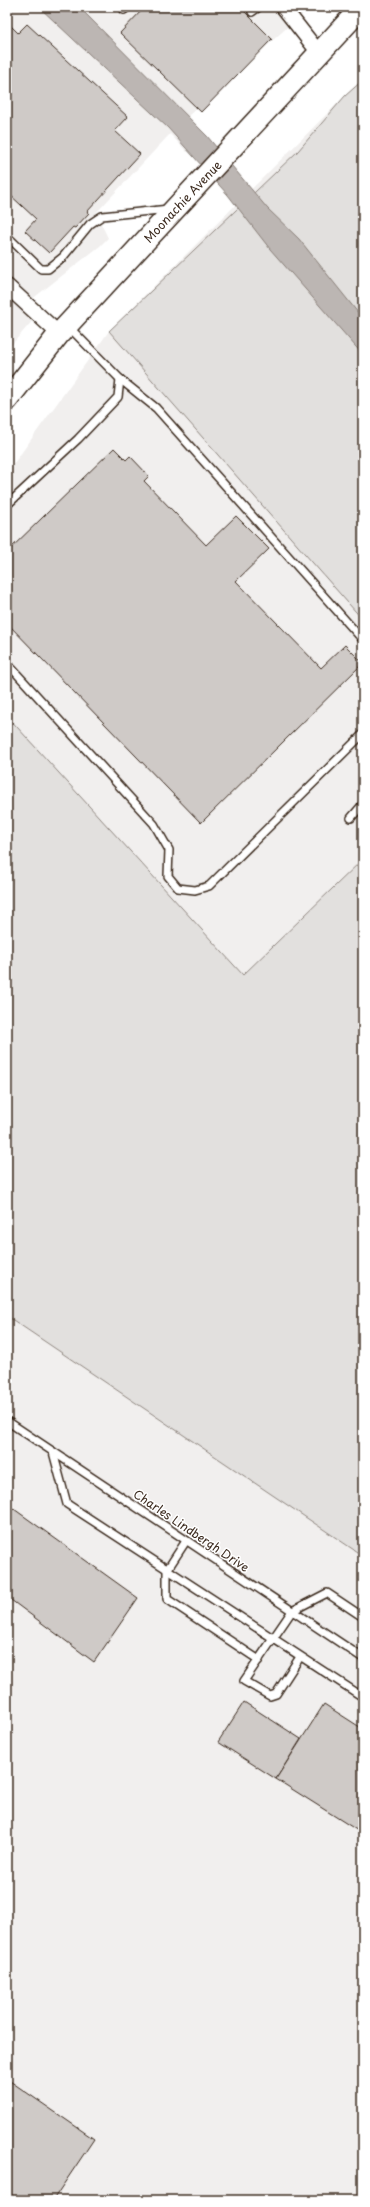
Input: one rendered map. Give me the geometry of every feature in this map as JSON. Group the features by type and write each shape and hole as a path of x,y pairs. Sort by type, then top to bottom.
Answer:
{"main road":[{"name":"Moonachie Avenue","path":"7,400 64,330 362,7"}],"street":[{"path":"288,9 319,53"},
{"path":"7,286 64,330"}],"lane":[{"path":"252,12 259,7"},
{"path":"7,236 41,269 48,269 63,257 90,224 102,216 177,209"},
{"path":"64,330 156,408 363,640"},
{"path":"7,504 78,439 118,397 120,378"},
{"path":"7,662 154,824 169,850 168,876 178,888 195,890 209,886 363,734"},
{"path":"351,818 363,804"},
{"name":"Charles Lindbergh Drive","path":"7,1421 363,1658"},
{"path":"53,1452 67,1504 273,1640 363,1697"},
{"path":"186,1541 167,1570 167,1599 259,1660"},
{"path":"300,1657 276,1694 270,1696 244,1681 292,1612 327,1593 363,1617"}],"shaded area":[{"path":"7,7 310,7 188,116 204,133 187,152 170,134 96,213 108,238 100,246 22,307 34,319 7,350"},
{"path":"39,7 79,7 207,136 267,208 299,239 363,319 363,355 270,249 228,195 168,128"},
{"path":"363,78 363,2200 7,2200 7,473 109,331"},
{"path":"363,80 363,620 109,331 298,151 345,96"},
{"path":"7,716 243,975 363,859 363,1556 7,1316"}],"building":[{"path":"145,7 240,7 272,39 201,112 120,33"},
{"path":"7,22 18,33 27,24 128,117 115,131 140,154 87,212 89,213 75,228 73,227 49,253 25,231 36,219 7,192"},
{"path":"114,448 126,460 130,456 149,476 144,481 206,545 236,516 269,549 236,581 321,668 345,645 363,663 201,823 7,623 7,552"},
{"path":"7,1504 138,1598 94,1662 7,1597"},
{"path":"244,1702 301,1739 276,1779 218,1742"},
{"path":"324,1704 363,1729 363,1834 276,1779"},
{"path":"7,2079 94,2139 53,2200 7,2200"}]}
